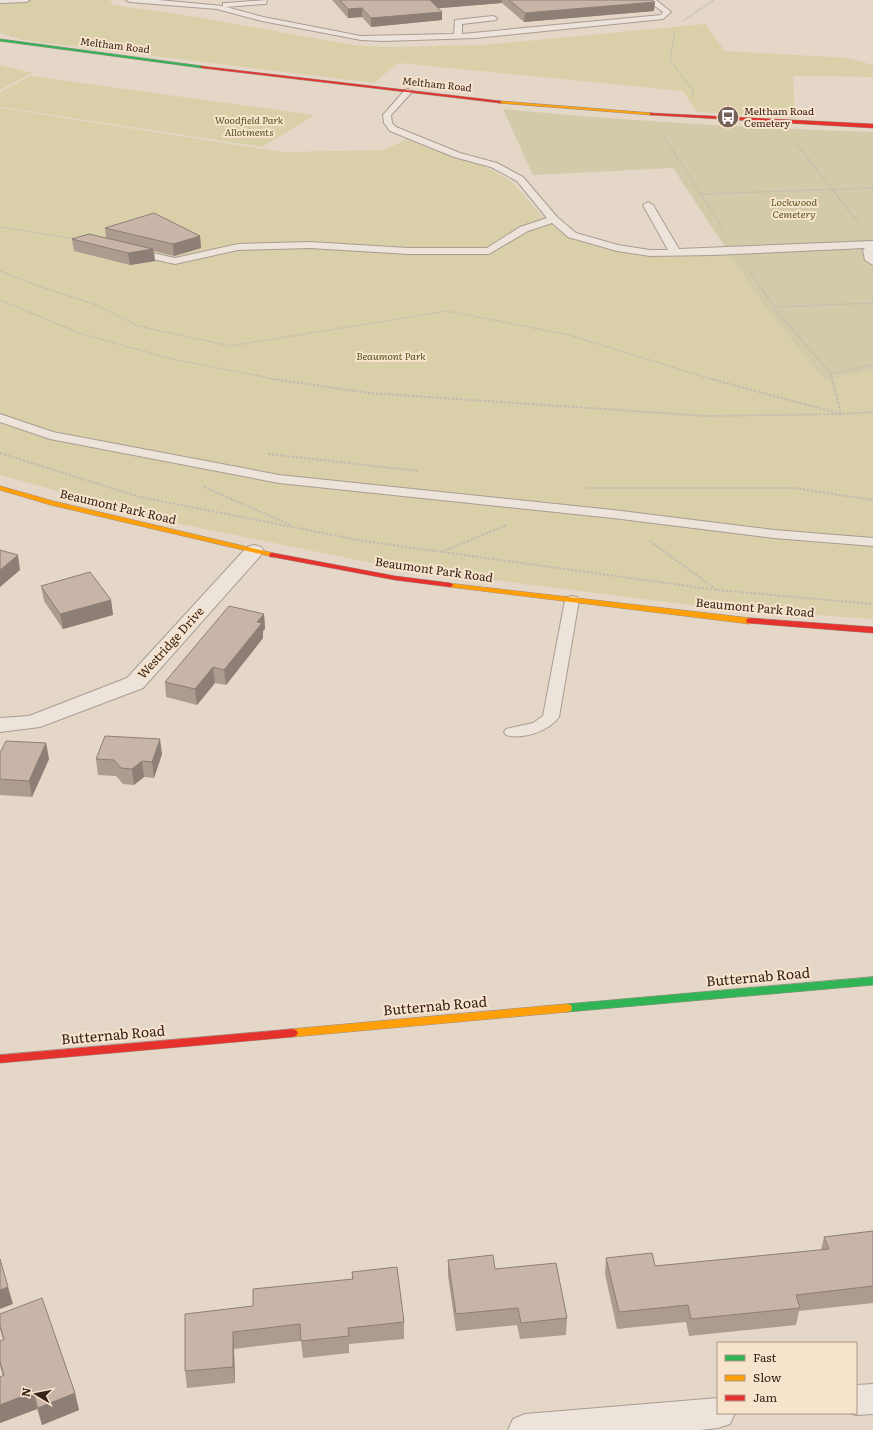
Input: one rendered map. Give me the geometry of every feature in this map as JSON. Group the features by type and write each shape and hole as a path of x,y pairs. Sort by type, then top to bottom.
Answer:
{"street":[{"name":"Meltham Road","path":"0,40 29,46 408,92 580,109 873,126"},
{"name":"Beaumont Park Road","path":"0,488 51,504 254,551 395,578 725,619 873,630"},
{"name":"Westridge Drive","path":"0,725 32,722 135,683 254,551"},
{"name":"Butternab Road","path":"0,1059 873,980"},
{"path":"857,1400 873,1399"},
{"path":"525,1430 717,1413"}],"lane":[{"path":"0,1 26,0"},
{"path":"130,0 217,7 262,19 361,38 382,39 458,37 584,26 663,17 667,12 652,0"},
{"path":"217,7 263,2 263,0"},
{"path":"458,37 458,22 493,18"},
{"path":"408,92 387,115 388,123 393,129 457,154 494,165 520,179 553,219 572,235 617,248 650,253 873,244"},
{"path":"648,205 675,252"},
{"path":"94,242 175,261 238,247 310,245 408,251 489,251 524,229 553,219"},
{"path":"873,244 868,250 870,260 873,262"},
{"path":"0,418 50,435 279,479 548,509 613,514 774,534 873,542"},
{"path":"512,732 536,728 546,724 551,717 572,600"}],"path":[{"path":"682,22 714,0"},
{"path":"675,30 670,60 694,92 692,98"},
{"path":"784,122 785,129 859,225"},
{"path":"661,132 774,307 831,374 841,414"},
{"path":"702,194 873,188"},
{"path":"0,227 94,242"},
{"path":"0,271 38,286 94,304 138,326 230,346 447,311 569,335 692,374 841,414"},
{"path":"0,300 82,334 172,359 253,376 369,393 706,416 841,414 873,412"},
{"path":"774,307 873,303"},
{"path":"831,374 873,365"},
{"path":"0,453 140,497 363,541 717,590 873,604"},
{"path":"580,488 794,488 873,500"},
{"path":"441,552 548,509"},
{"path":"613,514 717,590"}],"green space":[{"path":"0,0 110,0 113,5 191,16 353,45 390,47 483,45 705,24 725,51 848,58 873,65 873,77 793,76 795,118 697,112 683,91 398,63 374,83 22,40 0,33"},
{"path":"0,65 33,73 0,90"},
{"name":"Woodfield Park Allotments","path":"31,76 315,115 262,147 0,107 0,92"},
{"name":"Beaumont Park","path":"0,108 283,152 384,150 407,139 442,153 486,167 511,181 541,215 565,236 609,250 650,257 731,255 764,306 824,380 873,370 873,619 714,608 392,567 166,521 0,475"},
{"name":"Lockwood Cemetery","path":"503,109 688,124 873,132 873,370 824,380 764,306 673,168 533,175"}],"building":[{"path":"340,0 430,0 442,12 371,18 362,8 348,9"},
{"path":"509,0 652,0 655,2 525,13"},
{"path":"154,213 200,236 173,244 105,228"},
{"path":"89,234 153,249 128,253 72,239"},
{"path":"0,550 18,555 0,570"},
{"path":"90,572 111,600 60,614 41,586"},
{"path":"229,606 264,614 257,622 262,623 224,670 213,667 195,689 165,682"},
{"path":"105,736 160,739 152,762 142,761 132,769 121,768 114,760 96,759"},
{"path":"6,741 46,743 29,781 0,779 0,753"},
{"path":"873,1231 873,1286 796,1295 800,1308 691,1319 688,1305 619,1312 606,1258 652,1253 655,1266 829,1249 824,1237"},
{"path":"493,1255 495,1269 556,1263 567,1318 521,1323 518,1308 456,1314 448,1260"},
{"path":"0,1259 8,1287 0,1290"},
{"path":"397,1267 404,1322 348,1328 349,1336 301,1341 300,1324 233,1332 233,1367 185,1371 185,1314 253,1306 253,1289 353,1279 352,1272"},
{"path":"42,1298 75,1393 38,1408 33,1392 0,1405 0,1377 4,1375 0,1362 0,1341 4,1339 0,1326 0,1314"}],"traffic: fast":[{"path":"0,40 202,67"},
{"path":"567,1008 873,981"}],"traffic: slow":[{"path":"500,102 652,114"},
{"path":"0,488 51,503 273,555"},
{"path":"450,585 750,621"},
{"path":"292,1033 567,1008"}],"traffic: jam":[{"path":"202,67 500,102"},
{"path":"652,114 873,126"},
{"path":"273,555 395,578 450,585"},
{"path":"750,621 873,630"},
{"path":"0,1059 292,1033"}],"place":[{"name":"Meltham Road Cemetery","path":"728,117"}]}
